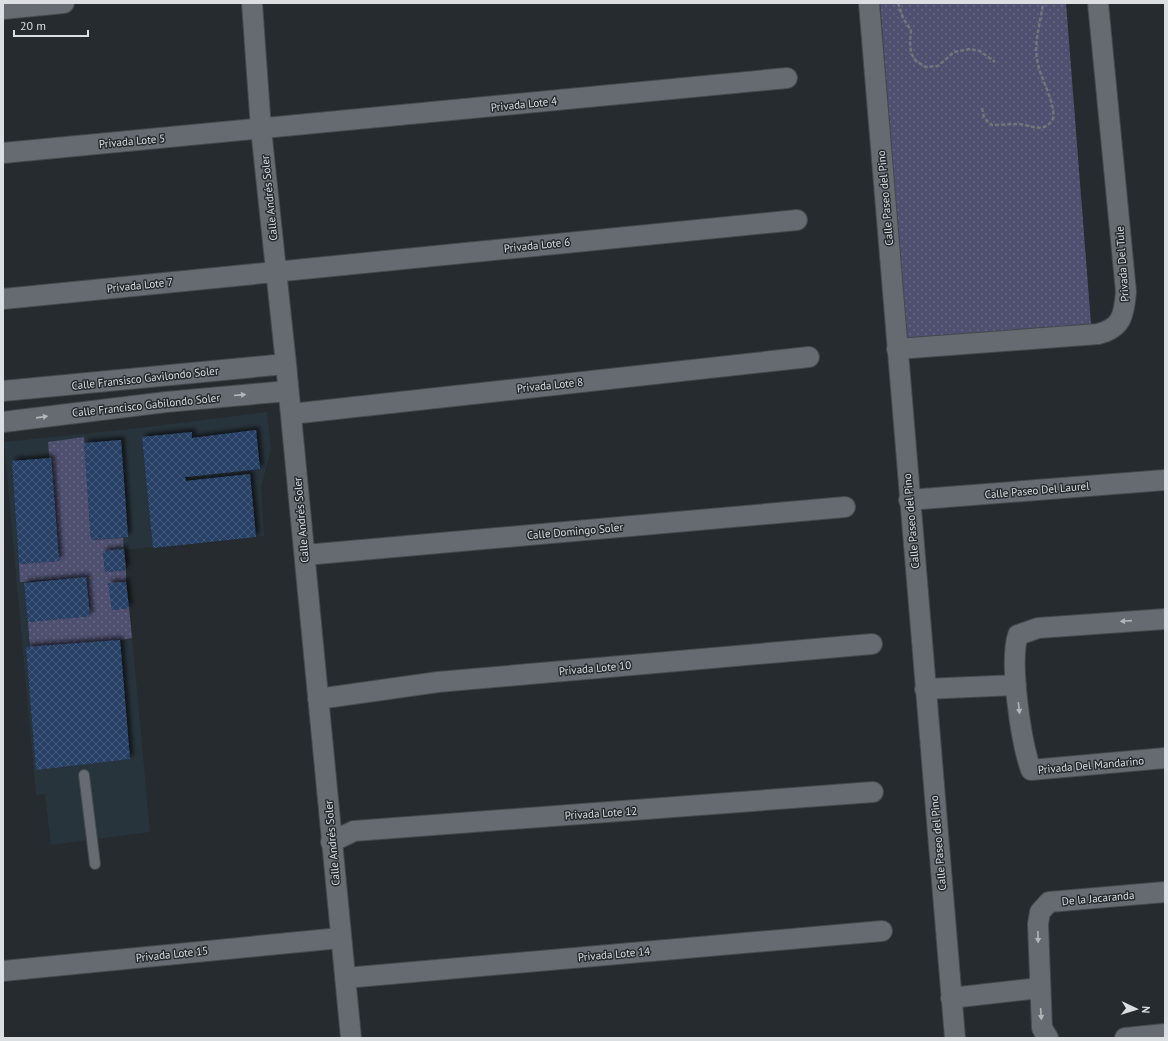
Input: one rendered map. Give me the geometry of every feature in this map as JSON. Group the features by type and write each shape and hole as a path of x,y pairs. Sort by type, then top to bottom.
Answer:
{"street":[{"path":"3,9 64,3"},
{"name":"Calle Andrés Soler","path":"252,3 261,129 277,271 340,938 351,1038"},
{"name":"Calle Paseo del Pino","path":"869,3 909,500 955,1038"},
{"name":"Privada Del Tule","path":"897,349 1098,334 1110,331 1117,325 1124,311 1126,292 1098,3"},
{"name":"Privada Lote 4","path":"261,129 787,78"},
{"name":"Privada Lote 5","path":"3,153 261,129"},
{"name":"Privada Lote 6","path":"277,271 797,220"},
{"name":"Privada Lote 7","path":"3,299 277,271"},
{"name":"Privada Lote 8","path":"291,414 809,357"},
{"name":"Calle Fransisco Gavilondo Soler","path":"3,391 286,364"},
{"name":"Calle Francisco Gabilondo Soler","path":"3,422 166,402 288,391"},
{"name":"Calle Paseo Del Laurel","path":"909,500 1165,480"},
{"name":"Calle Domingo Soler","path":"304,555 845,507"},
{"name":"Privada Del Mandarino","path":"1165,619 1038,628 1018,635 1016,643 1016,685 1024,752 1030,770 1165,758"},
{"name":"Privada Lote 10","path":"318,699 438,682 872,644"},
{"path":"925,689 1016,685"},
{"name":"Privada Lote 12","path":"332,842 354,831 873,792"},
{"name":"De la Jacaranda","path":"1048,1038 1042,1028 1039,988 1038,924 1040,912 1049,902 1165,892"},
{"name":"Privada Lote 14","path":"345,978 882,931"},
{"name":"Privada Lote 15","path":"3,971 340,938"},
{"path":"951,998 1039,988"},
{"path":"1125,1038 1165,1034"}],"lane":[{"path":"84,776 95,864"}],"path":[{"path":"898,3 903,18 911,30 910,48 916,61 926,67 938,66 954,52 970,49 980,51 995,62"},
{"path":"982,108 984,118 992,125 1019,124 1034,129 1046,126 1053,119 1053,108 1037,57 1036,41 1043,3"}],"shaded area":[{"path":"880,3 1066,3 1091,324 907,339"},
{"path":"267,412 271,449 261,487 264,536 124,550 150,832 51,845 45,794 36,795 4,442 140,428"},
{"path":"84,437 91,540 123,538 124,549 103,551 105,572 126,570 126,582 109,584 112,610 129,608 132,638 30,647 28,622 90,616 86,577 20,582 19,564 58,561 48,442"}],"building":[{"path":"256,430 260,469 185,477 186,481 250,474 256,537 153,548 142,437 192,432 192,438"},
{"path":"121,440 128,537 91,540 84,443"},
{"path":"51,458 59,561 19,564 12,461"},
{"path":"124,549 126,570 105,572 103,551"},
{"path":"86,577 90,616 28,622 24,583"},
{"path":"126,582 129,608 112,610 108,583"},
{"path":"120,640 130,759 36,770 26,647"}]}
